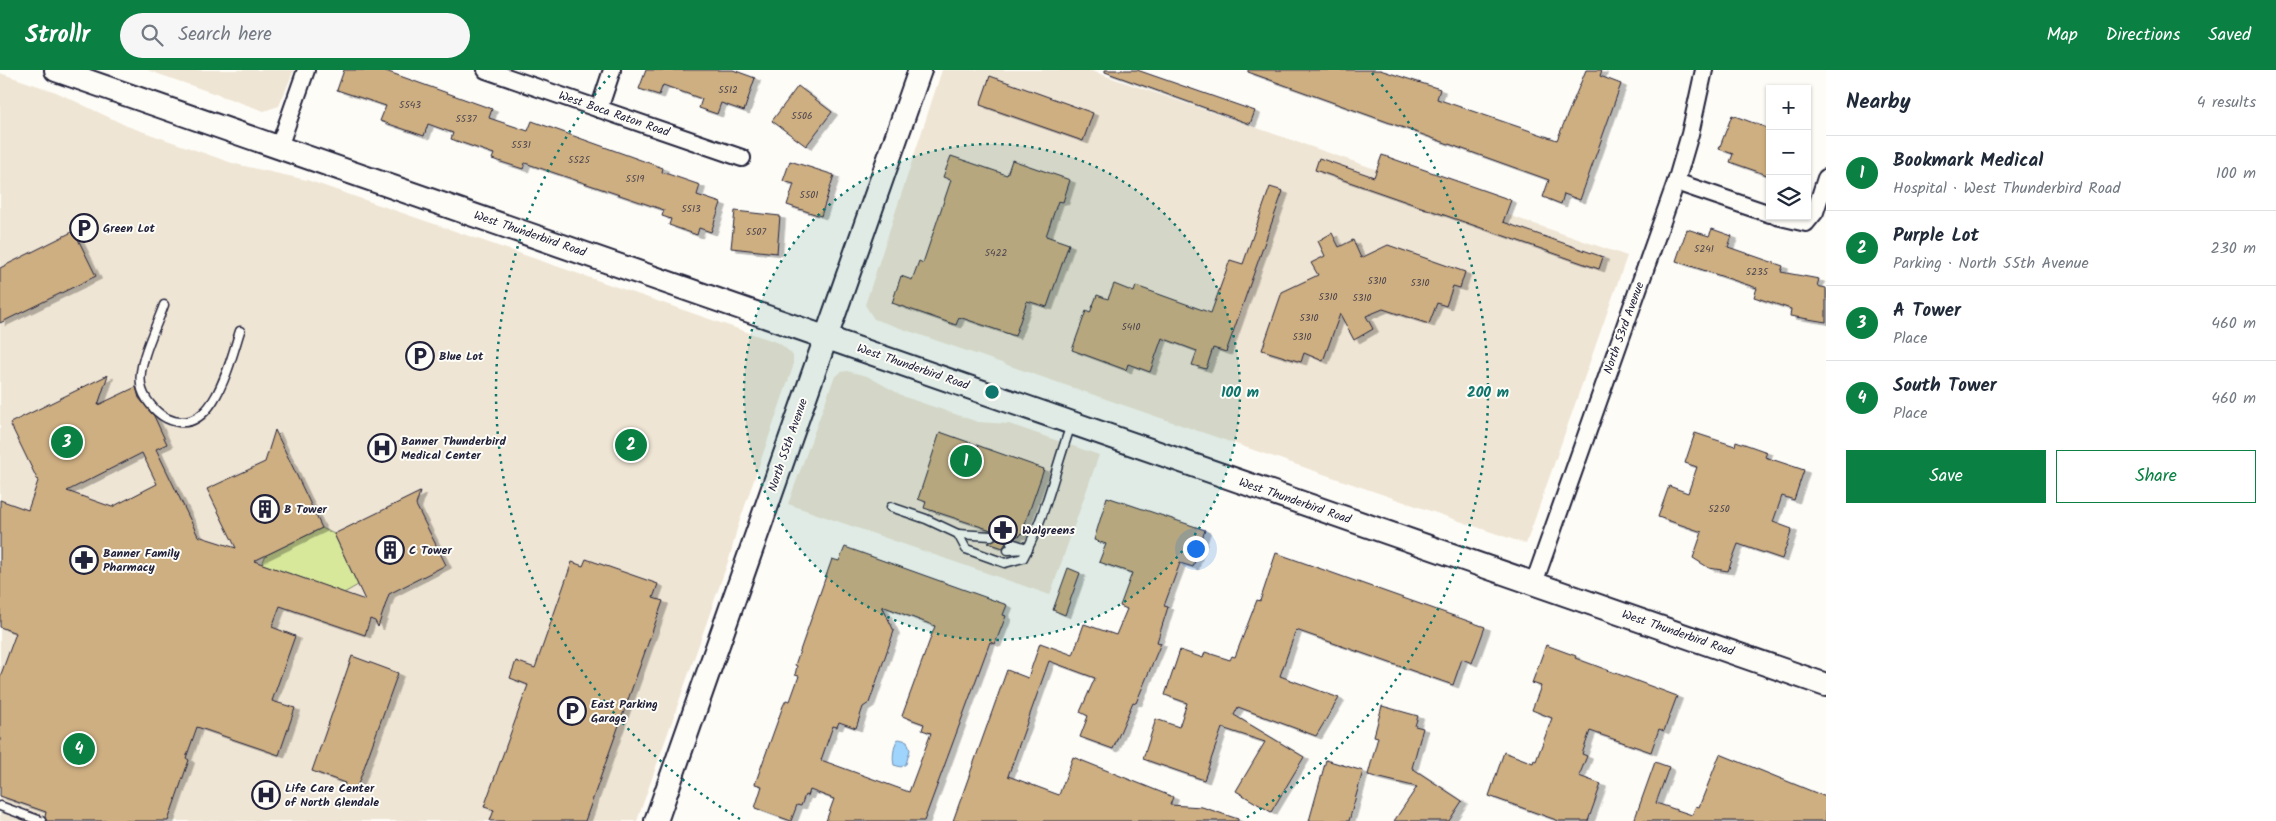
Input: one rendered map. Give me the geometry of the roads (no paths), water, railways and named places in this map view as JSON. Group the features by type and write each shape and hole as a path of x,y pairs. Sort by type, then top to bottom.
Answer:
{"main road":[{"name":"West Thunderbird Road","path":"56,70 1826,685"},
{"name":"North 55th Avenue","path":"656,821 920,70"}],"street":[{"path":"279,147 306,70"},
{"name":"West Boca Raton Road","path":"486,70 742,158"},
{"path":"599,109 612,70"},
{"name":"North 53rd Avenue","path":"1534,583 1676,182 1690,134 1704,70"},
{"path":"1811,218 1816,212 1826,178"},
{"path":"1676,182 1766,213"},
{"path":"1793,220 1806,223 1809,220"}],"lane":[{"path":"164,305 146,356 141,385 144,395 156,411 171,420 188,421 198,417 214,401 240,331"},
{"path":"958,534 966,548 1005,563 1023,558 1034,538 1061,450 1072,423"},
{"path":"891,507 958,534 987,539"},
{"path":"1009,546 1028,548"},
{"path":"0,806 41,821"}],"water":[{"path":"899,739 907,741 910,750 906,764 901,767 894,765 893,762 894,749"}],"place":[{"name":"Green Lot","path":"84,228"},
{"name":"Blue Lot","path":"420,356"},
{"name":"A Tower","path":"67,442"},
{"name":"Purple Lot","path":"631,445"},
{"name":"Banner Thunderbird Medical Center","path":"382,448"},
{"name":"Bookmark Medical","path":"966,461"},
{"name":"B Tower","path":"265,509"},
{"name":"Walgreens","path":"1003,530"},
{"name":"C Tower","path":"390,550"},
{"name":"Banner Family Pharmacy","path":"84,560"},
{"name":"East Parking Garage","path":"572,711"},
{"name":"South Tower","path":"79,749"},
{"name":"Life Care Center of North Glendale","path":"266,795"}]}
